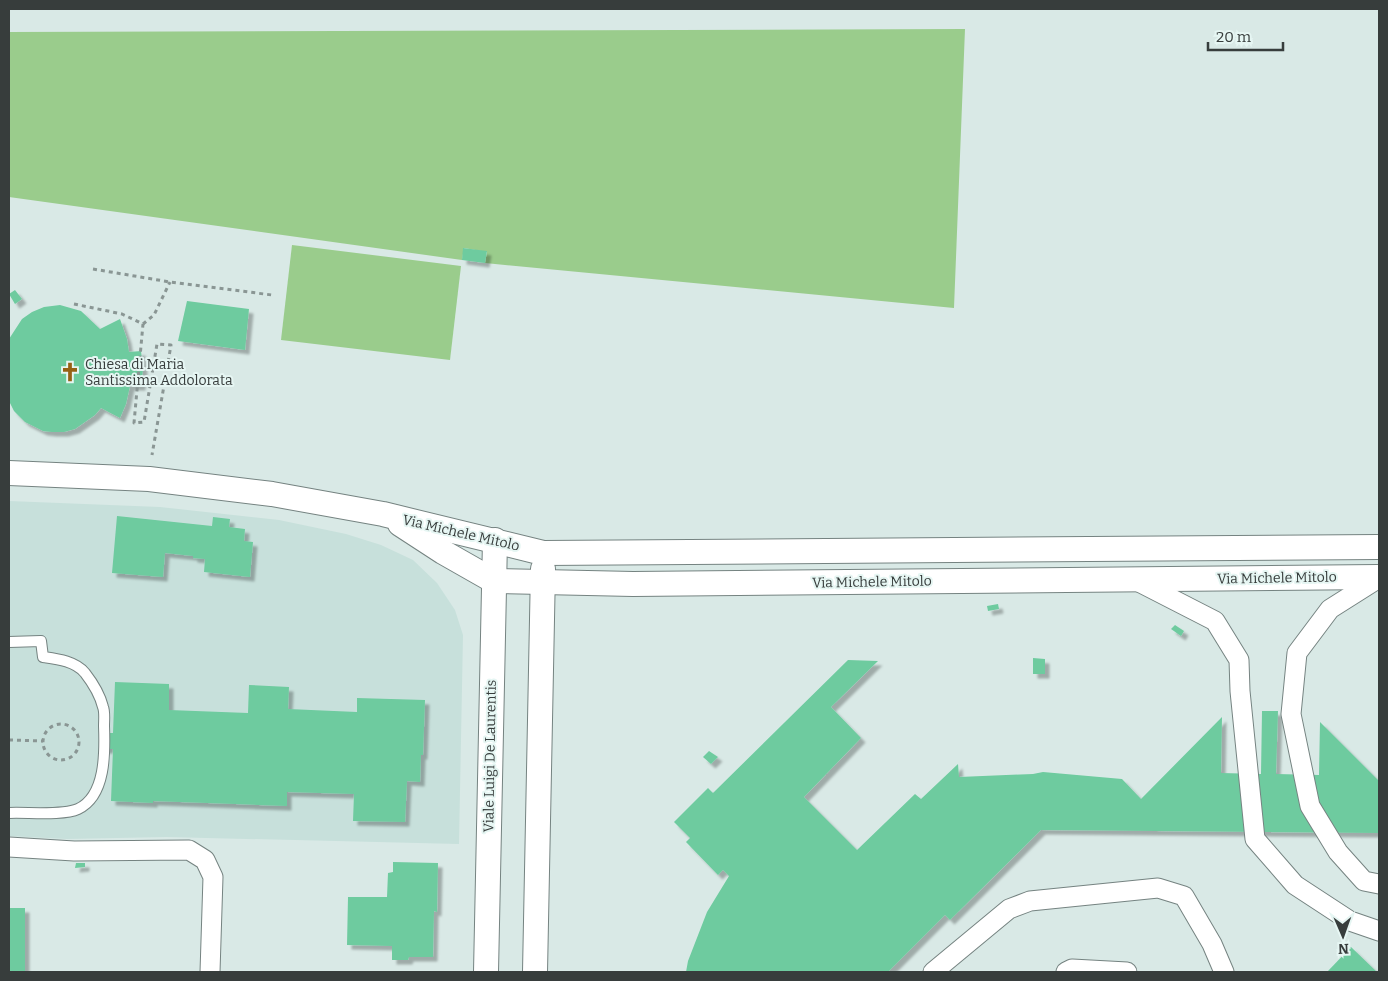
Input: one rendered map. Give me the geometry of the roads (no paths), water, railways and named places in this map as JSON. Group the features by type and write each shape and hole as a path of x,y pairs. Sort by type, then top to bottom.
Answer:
{"street":[{"name":"Via Michele Mitolo","path":"9,474 149,478 272,494 383,514 543,552 1379,547"},
{"name":"Via Michele Mitolo","path":"383,514 442,552 494,581 543,583 1379,577"},
{"name":"Viale Luigi De Laurentis","path":"486,972 495,540"},
{"path":"536,972 543,552"},
{"path":"1379,577 1330,610 1297,653 1291,714 1310,806 1338,852 1364,881 1379,884"},
{"path":"1134,579 1215,621 1239,660 1240,691 1256,839 1295,885 1350,921 1379,931"},
{"path":"9,847 74,851 189,850 205,860 213,877 210,972"},
{"path":"933,972 1010,909 1030,901 1158,888 1184,896 1212,944 1224,972"},
{"path":"1066,972 1072,969 1126,972"}],"lane":[{"path":"9,642 40,641 43,657 62,659 84,672 95,688 104,708 105,741 103,767 94,794 78,809 60,813 9,812"}],"place":[{"name":"Chiesa di Maria Santissima Addolorata","path":"70,372"}]}
